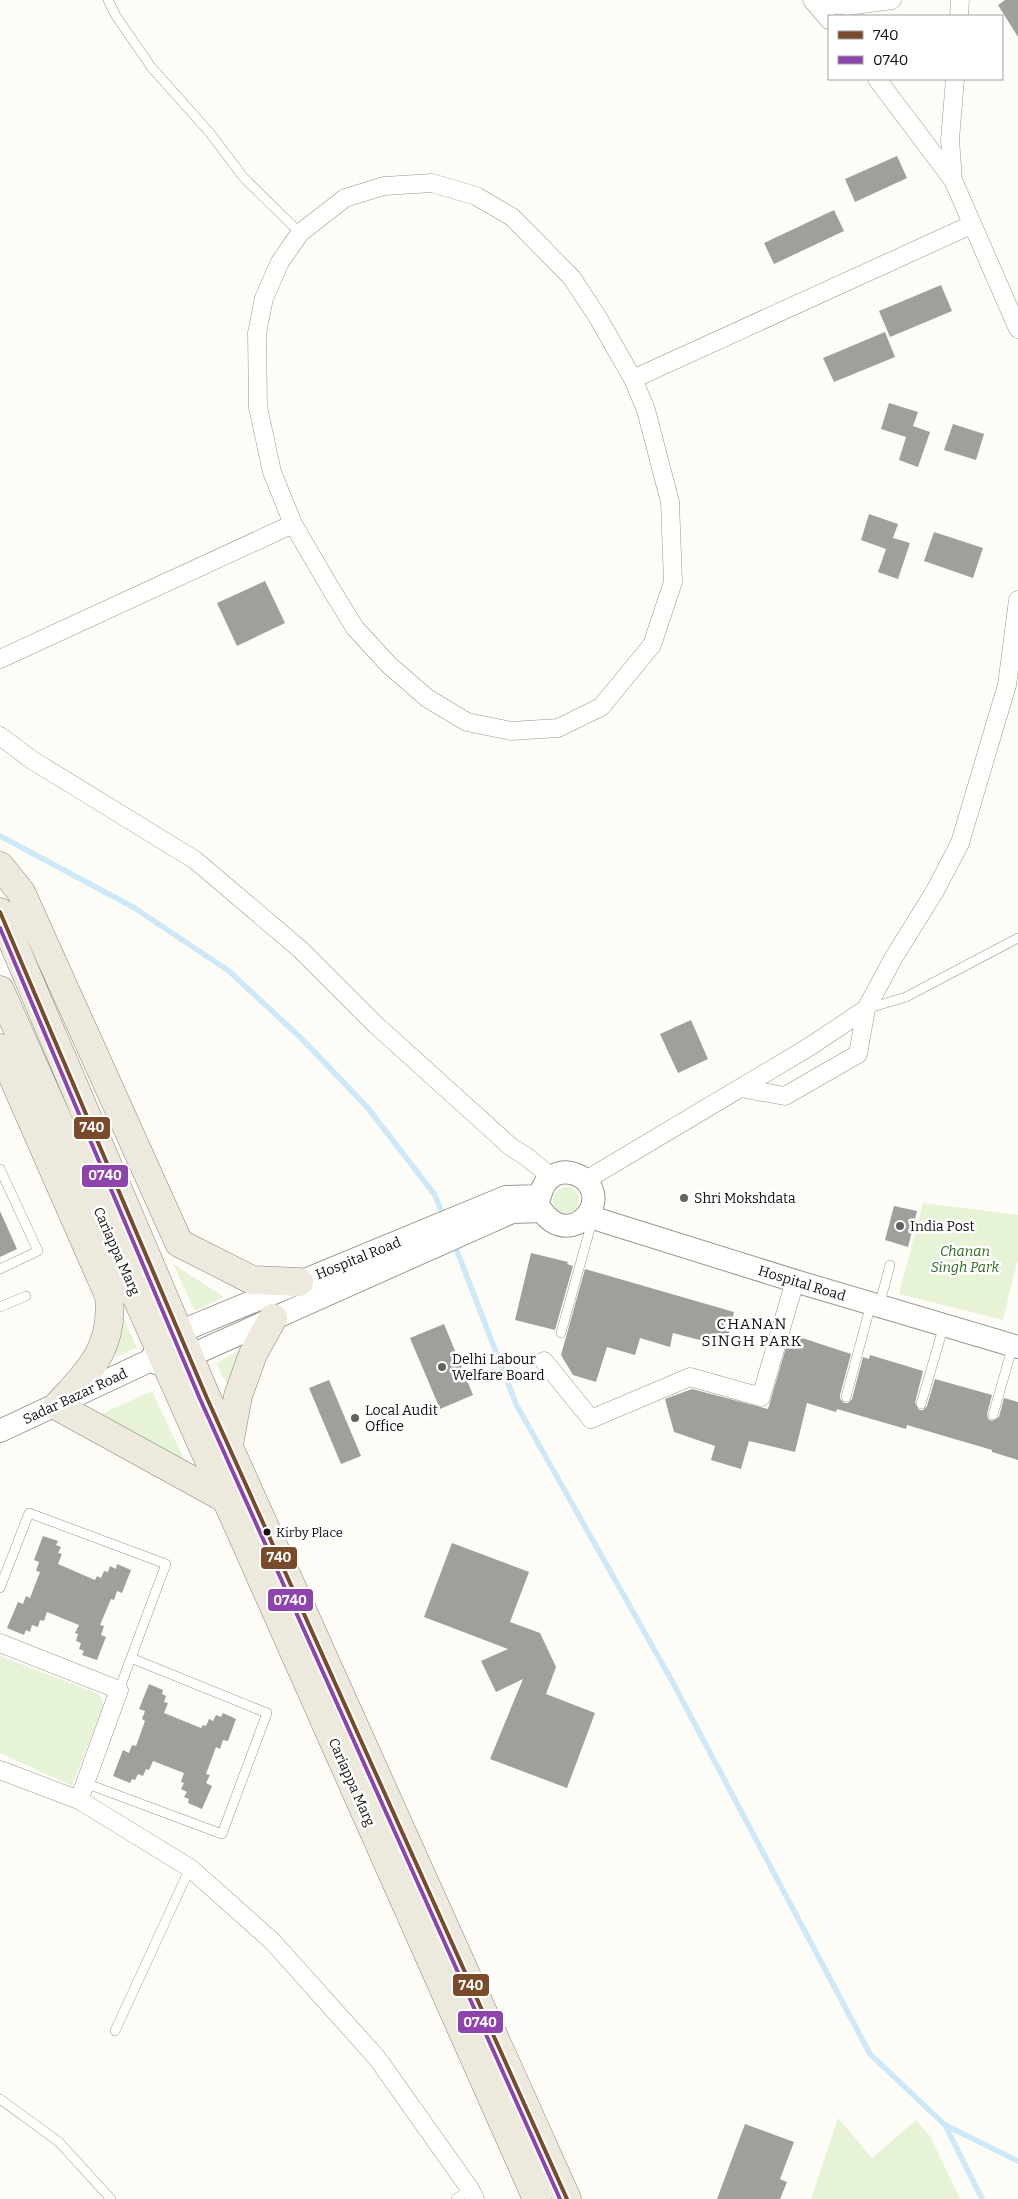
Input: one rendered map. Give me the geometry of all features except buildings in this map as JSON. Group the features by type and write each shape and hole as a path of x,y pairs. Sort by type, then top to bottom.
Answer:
{"main road":[{"path":"0,866 22,892 179,1243 252,1280 299,1282"},
{"name":"Cariappa Marg","path":"0,912 226,1499 345,1734 567,2199"},
{"name":"Cariappa Marg","path":"0,990 169,1352 229,1445 345,1734 537,2199"},
{"path":"0,1048 109,1296 109,1326 101,1354 91,1369 57,1406 226,1499"},
{"path":"229,1445 238,1396 253,1354 273,1318"}],"street":[{"path":"812,0 846,6 892,0"},
{"path":"812,0 828,19"},
{"path":"959,15 960,0"},
{"path":"878,80 953,180 1018,329"},
{"path":"953,180 950,140 955,80"},
{"path":"432,183 476,196 512,217 572,278 597,316 633,379 646,410 670,502 673,582 652,645 601,706 558,728 510,732 467,722 427,698 389,665 356,628 293,524 272,472 258,407 257,334 264,298 280,262 300,233 345,198 384,186 432,183"},
{"path":"633,379 971,225"},
{"path":"0,659 293,524"},
{"path":"740,1088 785,1096 858,1054 866,1009 960,843 1007,685 1018,600"},
{"path":"0,736 32,760 195,860 301,950 376,1025 511,1147 527,1157 551,1177"},
{"path":"586,1180 740,1088 866,1009"},
{"path":"565,1172 573,1173 586,1180 593,1194 590,1217 575,1224 560,1225 547,1217 541,1203 541,1188 551,1177 565,1172"},
{"name":"Hospital Road","path":"169,1352 273,1318 420,1243 491,1212 506,1197 541,1203"},
{"name":"Hospital Road","path":"590,1217 795,1281 1015,1346"},
{"name":"Hospital Road","path":"169,1352 299,1282 420,1243"},
{"path":"544,1362 591,1420 690,1377 761,1397 795,1281"},
{"name":"Sadar Bazar Road","path":"0,1431 169,1352"},
{"path":"0,1643 119,1690 79,1800"},
{"path":"0,1770 79,1800 190,1868 272,1942 377,2058 467,2196"}],"lane":[{"path":"108,0 116,16 152,68 210,133 244,178 300,233"},
{"path":"866,1009 906,997 1018,938"},
{"path":"0,1169 38,1251 0,1268"},
{"path":"561,1333 590,1217"},
{"path":"846,1397 875,1305 890,1265"},
{"path":"0,1307 26,1296"},
{"path":"921,1404 944,1325"},
{"path":"993,1415 1015,1346"},
{"path":"0,1588 29,1513 166,1564 119,1690"},
{"path":"85,1783 222,1834 267,1713 131,1658"},
{"path":"116,2031 190,1868"},
{"path":"0,2099 59,2142 111,2199"}],"green space":[{"path":"566,1187 575,1191 579,1200 575,1209 566,1213 557,1209 553,1200 557,1191"},
{"name":"Chanan Singh Park","path":"923,1203 1018,1215 1018,1259 1003,1320 899,1294"},
{"path":"173,1264 224,1297 195,1311"},
{"path":"123,1316 137,1348 115,1357"},
{"path":"242,1349 227,1385 216,1363"},
{"path":"152,1391 184,1459 95,1417"},
{"path":"0,1656 99,1694 104,1705 72,1786 0,1753"},
{"path":"838,2118 872,2158 916,2120 930,2136 960,2199 811,2199"}],"waterway":[{"path":"0,836 133,907 229,971 303,1040 367,1107 435,1195 444,1218"},
{"path":"454,1243 516,1404 672,1681 870,2054 945,2125 1018,2161"},
{"path":"945,2125 982,2199"}],"transit line":[{"name":"740","path":"0,912 206,1396 567,2199"},
{"name":"0740","path":"0,928 200,1399 560,2199"}],"place":[{"name":"Shri Mokshdata","path":"684,1198"},
{"name":"India Post","path":"900,1226"},
{"name":"Delhi Labour Welfare Board","path":"442,1367"},
{"name":"Local Audit Office","path":"355,1418"},
{"name":"Kirby Place","path":"267,1532"}],"district":[{"name":"CHANAN SINGH PARK","path":"752,1332"}]}
